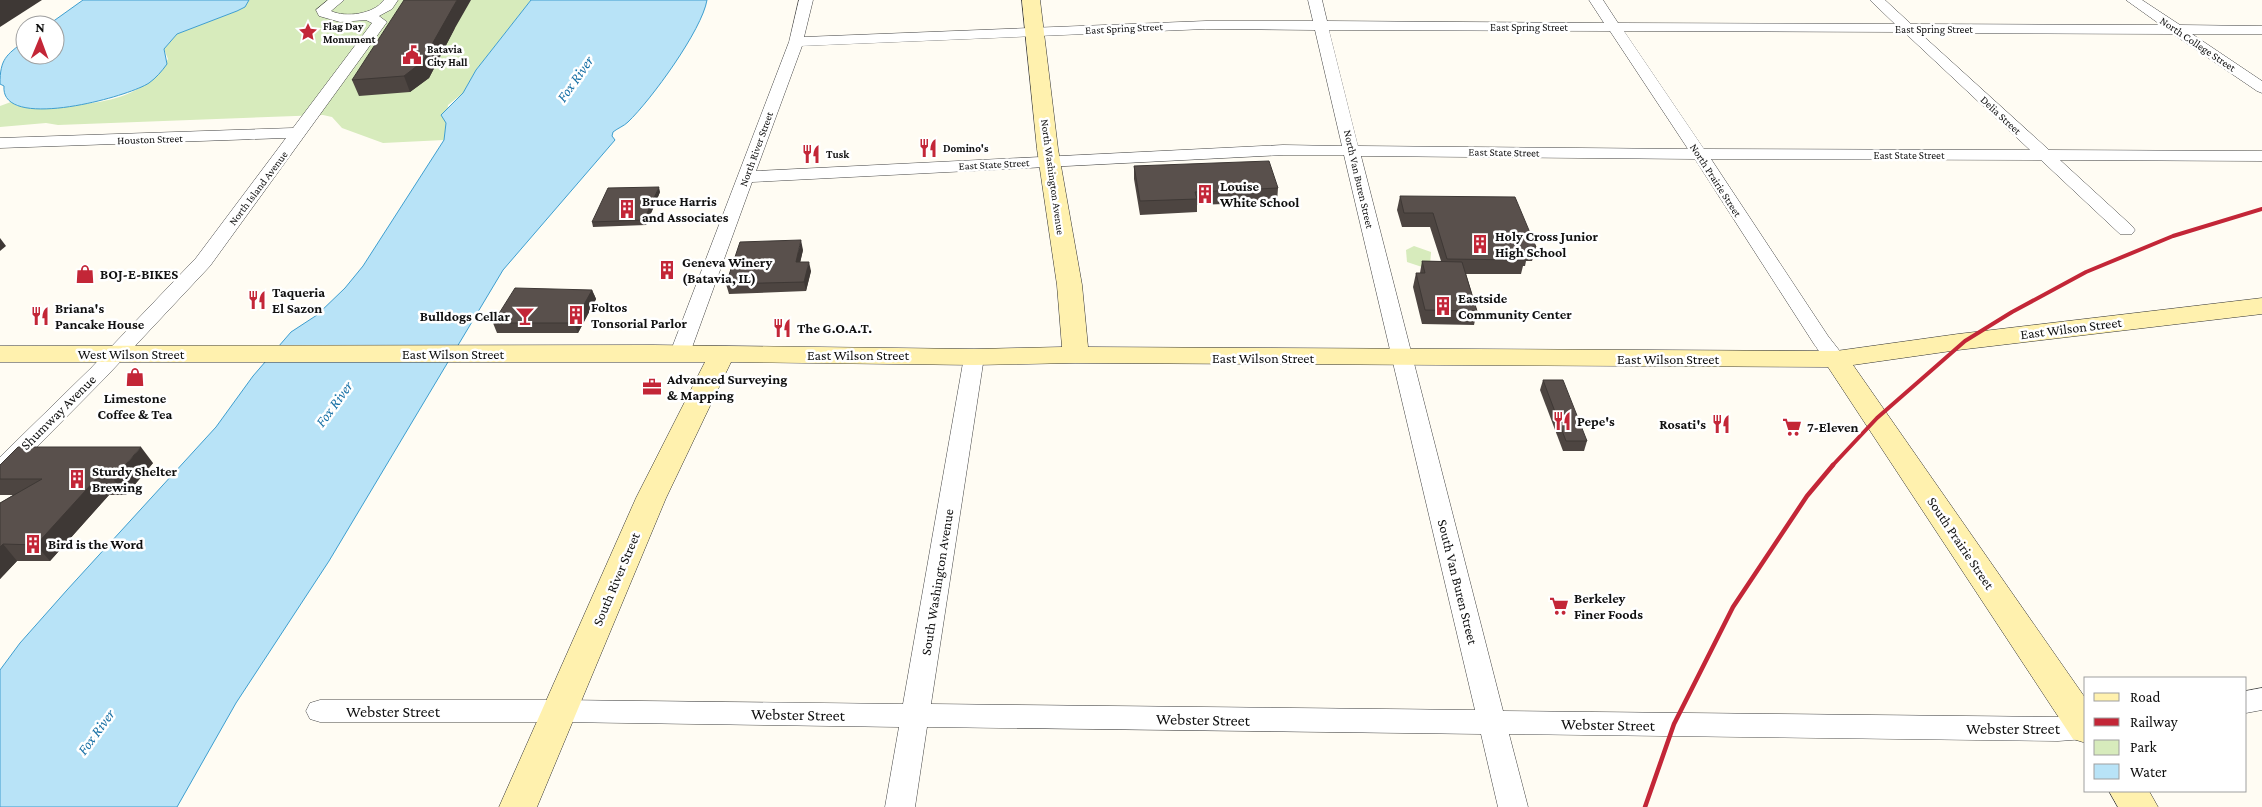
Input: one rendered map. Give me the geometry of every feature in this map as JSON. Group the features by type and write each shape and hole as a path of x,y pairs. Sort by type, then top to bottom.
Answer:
{"main road":[{"name":"North Washington Avenue","path":"1032,0 1049,161 1068,270 1075,328 1075,355"},
{"name":"East Wilson Street","path":"262,354 680,353 1836,359 1931,345 2262,306"},
{"name":"West Wilson Street","path":"0,354 262,354"},
{"name":"South River Street","path":"518,807 651,498 722,354"},
{"name":"South Prairie Street","path":"1836,359 2084,724"},
{"path":"2129,792 2139,807"}],"street":[{"path":"337,0 323,10 324,13 328,16 345,18 367,15 386,8 391,0"},
{"name":"North River Street","path":"680,353 796,42 806,0"},
{"name":"North Van Buren Street","path":"1315,0 1401,358"},
{"name":"North Prairie Street","path":"1596,0 1700,154 1821,340 1836,359"},
{"name":"Delia Street","path":"1877,0 2126,230"},
{"name":"North College Street","path":"2133,0 2262,88"},
{"name":"North Island Avenue","path":"114,354 203,262 380,22 367,15"},
{"name":"East Spring Street","path":"796,42 1206,25 2262,30"},
{"name":"Houston Street","path":"0,143 299,133"},
{"name":"East State Street","path":"746,177 1214,152 1352,150 1700,154 2262,156"},
{"name":"Shumway Avenue","path":"0,470 114,354"},
{"name":"South Washington Avenue","path":"900,807 974,356"},
{"name":"South Van Buren Street","path":"1401,358 1514,807"},
{"path":"2247,702 2262,699"},
{"name":"Webster Street","path":"320,711 559,711 2039,729 2084,727"}],"green space":[{"path":"249,0 531,0 476,70 463,93 448,105 444,140 383,143 342,128 332,117 323,115 58,125 46,123 0,127 0,106 11,102 17,106 58,106 101,102 139,88 155,76 168,59 164,49 177,34 237,11 245,7"},
{"path":"1414,246 1431,252 1430,265 1425,268 1407,262 1406,250"}],"water":[{"path":"83,0 249,0 245,7 237,11 177,34 164,49 167,64 165,67 152,81 137,89 117,96 67,107 43,109 22,107 8,100 4,86 0,84 0,76 5,58 15,48 15,65 65,65 65,15 62,15"},
{"name":"Fox River","path":"531,0 707,0 696,29 662,82 638,112 625,125 613,132 612,136 615,140 503,270 329,561 236,703 177,807 0,807 0,670 20,643 67,590 216,427 253,376 291,332 317,315 345,288 363,266 444,140 446,123 441,115 463,93 476,70"}],"building":[{"path":"404,0 457,0 422,62 404,76 352,80"},
{"path":"1269,161 1278,188 1195,192 1197,199 1140,201 1134,166"},
{"name":"Bruce Harris and Associates","path":"659,187 644,220 592,222 608,188"},
{"name":"Holy Cross Junior High School","path":"1400,196 1515,197 1536,247 1527,247 1529,252 1522,252 1525,260 1447,259 1433,213 1404,213"},
{"path":"801,240 796,262 809,262 804,282 726,284 740,242"},
{"name":"Eastside Community Center","path":"1422,261 1462,262 1477,311 1425,310 1416,273 1425,273"},
{"path":"515,288 592,290 574,323 493,323"},
{"path":"1543,380 1563,380 1587,441 1566,441"},
{"path":"18,447 141,447 113,479 96,479 36,545 3,544 0,547 0,503 42,479 0,479 0,465"}],"railway":[{"path":"1832,466 1877,418 1965,341 2012,312 2086,272 2173,236 2262,209"},
{"path":"1645,807 1674,724 1733,607 1807,496 1833,465"}],"place":[{"name":"Flag Day Monument","path":"308,32"},
{"name":"Batavia City Hall","path":"412,55"},
{"name":"Domino's","path":"928,148"},
{"name":"Tusk","path":"811,154"},
{"name":"Louise White School","path":"1205,194"},
{"name":"Bruce Harris and Associates","path":"627,209"},
{"name":"Holy Cross Junior High School","path":"1480,244"},
{"name":"Geneva Winery (Batavia, IL)","path":"667,270"},
{"name":"BOJ-E-BIKES","path":"85,274"},
{"name":"Taqueria El Sazon","path":"257,300"},
{"name":"Eastside Community Center","path":"1443,306"},
{"name":"Foltos Tonsorial Parlor","path":"576,315"},
{"name":"Briana's Pancake House","path":"40,316"},
{"name":"Bulldogs Cellar","path":"525,316"},
{"name":"The G.O.A.T.","path":"782,328"},
{"name":"Limestone Coffee & Tea","path":"135,377"},
{"name":"Advanced Surveying & Mapping","path":"652,387"},
{"name":"Pepe's","path":"1562,421"},
{"name":"Rosati's","path":"1721,424"},
{"name":"7-Eleven","path":"1792,427"},
{"name":"Sturdy Shelter Brewing","path":"77,479"},
{"name":"Bird is the Word","path":"33,544"},
{"name":"Berkeley Finer Foods","path":"1559,606"}]}
